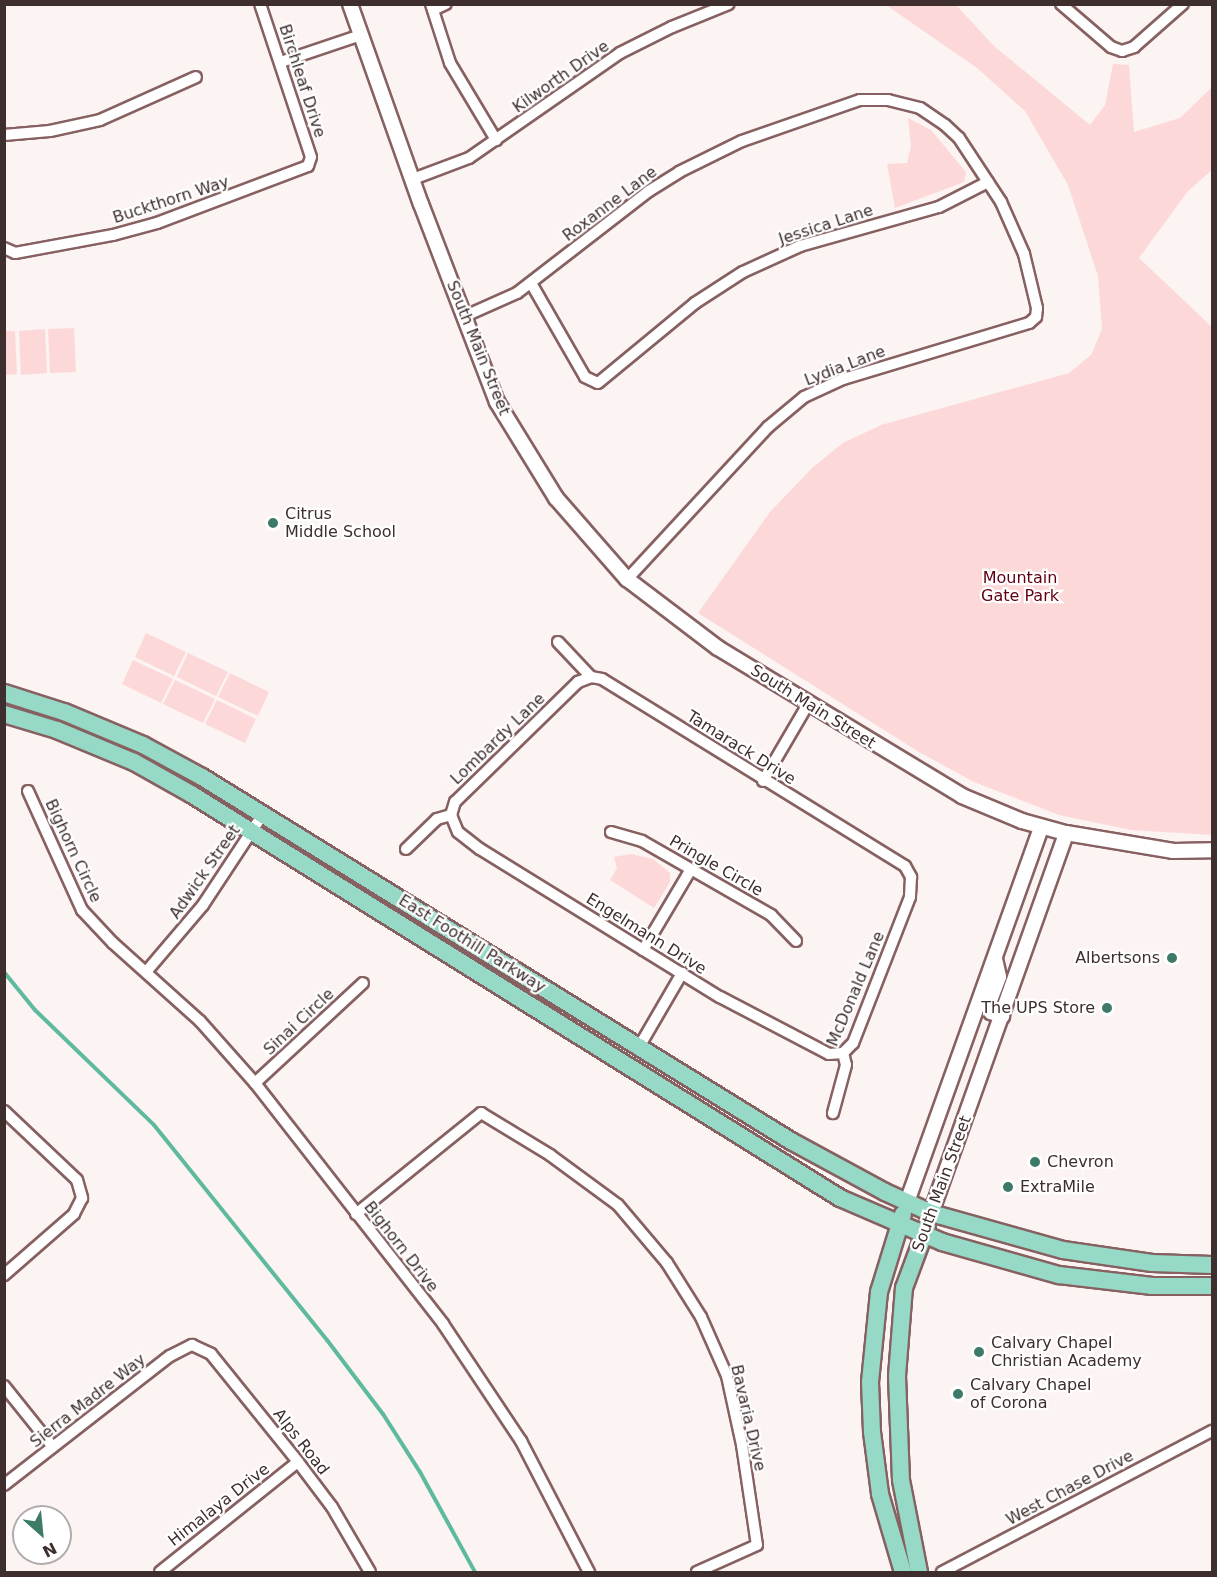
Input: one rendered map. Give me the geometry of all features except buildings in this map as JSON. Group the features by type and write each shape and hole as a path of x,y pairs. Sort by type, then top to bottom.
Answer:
{"main road":[{"name":"South Main Street","path":"350,4 486,376 517,438 569,514 627,579 675,619 808,704 962,796 1041,827 1066,833 904,1288 897,1376 901,1480 919,1572"},
{"name":"East Foothill Parkway","path":"4,693 64,712 143,745 263,814 791,1141 931,1214 1063,1250 1152,1263 1212,1265"},
{"name":"East Foothill Parkway","path":"4,714 57,730 134,762 252,831 781,1165 840,1198 924,1234 1059,1275 1152,1286 1212,1286"},
{"name":"South Main Street","path":"903,1572 880,1494 872,1432 870,1382 879,1292 899,1224 1041,827"},
{"path":"1066,833 1173,851 1212,850"},
{"path":"995,958 999,977 988,1006 991,1012 1002,1016"},
{"path":"506,990 561,1013 620,1050 631,1053 639,1047"}],"street":[{"name":"Birchleaf Drive","path":"260,4 311,157 308,166"},
{"path":"446,4 432,7 450,63 496,140"},
{"name":"Kilworth Drive","path":"413,179 469,158 576,80 620,53 672,27 729,4"},
{"path":"1061,4 1111,47 1122,51 1134,47 1183,4"},
{"path":"281,62 361,35"},
{"path":"4,135 50,131 100,120 196,77"},
{"name":"Roxanne Lane","path":"464,316 504,300 531,283 648,191 716,152 860,100 888,100 920,108 959,138 988,182"},
{"name":"Buckthorn Way","path":"4,248 15,253 113,235 157,223 308,166"},
{"name":"Lydia Lane","path":"627,579 768,427 804,397 843,379 1029,323 1036,317 1037,308 1024,254 988,182"},
{"name":"Jessica Lane","path":"531,283 585,377 598,382 695,303 743,272 800,246 939,207 988,182"},
{"name":"Tamarack Drive","path":"558,642 591,677 602,679 763,781 895,859 911,877"},
{"name":"Lombardy Lane","path":"406,849 437,819 451,815 455,802 578,682 591,677"},
{"path":"763,781 808,704"},
{"name":"Bighorn Circle","path":"28,791 82,910 146,972"},
{"name":"Adwick Street","path":"146,972 203,905 263,814"},
{"name":"Engelmann Drive","path":"451,815 458,832 480,849 643,950 819,1050 829,1054 843,1053"},
{"name":"Pringle Circle","path":"611,832 642,841 690,871 771,915 796,941"},
{"path":"643,950 690,871"},
{"name":"McDonald Lane","path":"833,1113 846,1065 843,1053 853,1043 906,908 911,877"},
{"name":"Bighorn Drive","path":"146,972 200,1021 255,1083 483,1382 521,1441 589,1572"},
{"path":"639,1047 682,973"},
{"name":"Sinai Circle","path":"255,1083 363,983"},
{"path":"4,1111 77,1180 82,1198 74,1214 4,1275"},
{"name":"Bavaria Drive","path":"357,1214 481,1113 550,1155 618,1205 667,1263 701,1317 727,1376 757,1545 698,1572"},
{"name":"Sierra Madre Way","path":"4,1485 170,1356 192,1345"},
{"name":"Alps Road","path":"192,1345 211,1354 298,1462 332,1507 370,1572"},
{"path":"4,1386 53,1447"},
{"name":"West Chase Drive","path":"942,1572 1212,1431"},
{"name":"Himalaya Drive","path":"160,1572 298,1462"}],"green space":[{"name":"Mountain Gate Park","path":"886,5 956,5 994,46 1090,125 1105,105 1113,64 1129,65 1134,132 1180,118 1212,87 1212,170 1188,191 1139,258 1212,327 1212,835 1131,830 1059,815 974,782 919,752 698,613 770,512 812,468 843,443 881,425 1069,373 1091,355 1102,329 1098,276 1068,185 1025,111 977,68"},
{"path":"908,118 931,130 966,172 964,182 895,208 887,164 907,163 911,146"},
{"path":"74,328 76,372 50,373 48,329"},
{"path":"45,329 47,373 21,375 19,331"},
{"path":"5,331 15,331 17,374 5,375"},
{"path":"146,633 186,652 174,676 135,657"},
{"path":"188,653 228,672 216,696 177,677"},
{"path":"133,660 173,679 161,703 122,684"},
{"path":"230,673 269,692 258,716 218,697"},
{"path":"175,680 215,699 203,723 163,704"},
{"path":"217,700 256,719 245,743 205,724"},
{"path":"631,854 653,859 670,873 670,882 654,908 610,880 617,868 614,857"}],"waterway":[{"path":"4,972 35,1010 154,1125 327,1340 383,1414 420,1472 475,1572"}],"place":[{"name":"Citrus Middle School","path":"273,523"},
{"name":"Albertsons","path":"1172,958"},
{"name":"The UPS Store","path":"1107,1008"},
{"name":"Chevron","path":"1035,1162"},
{"name":"ExtraMile","path":"1008,1187"},
{"name":"Calvary Chapel Christian Academy","path":"979,1352"},
{"name":"Calvary Chapel of Corona","path":"958,1394"}]}
